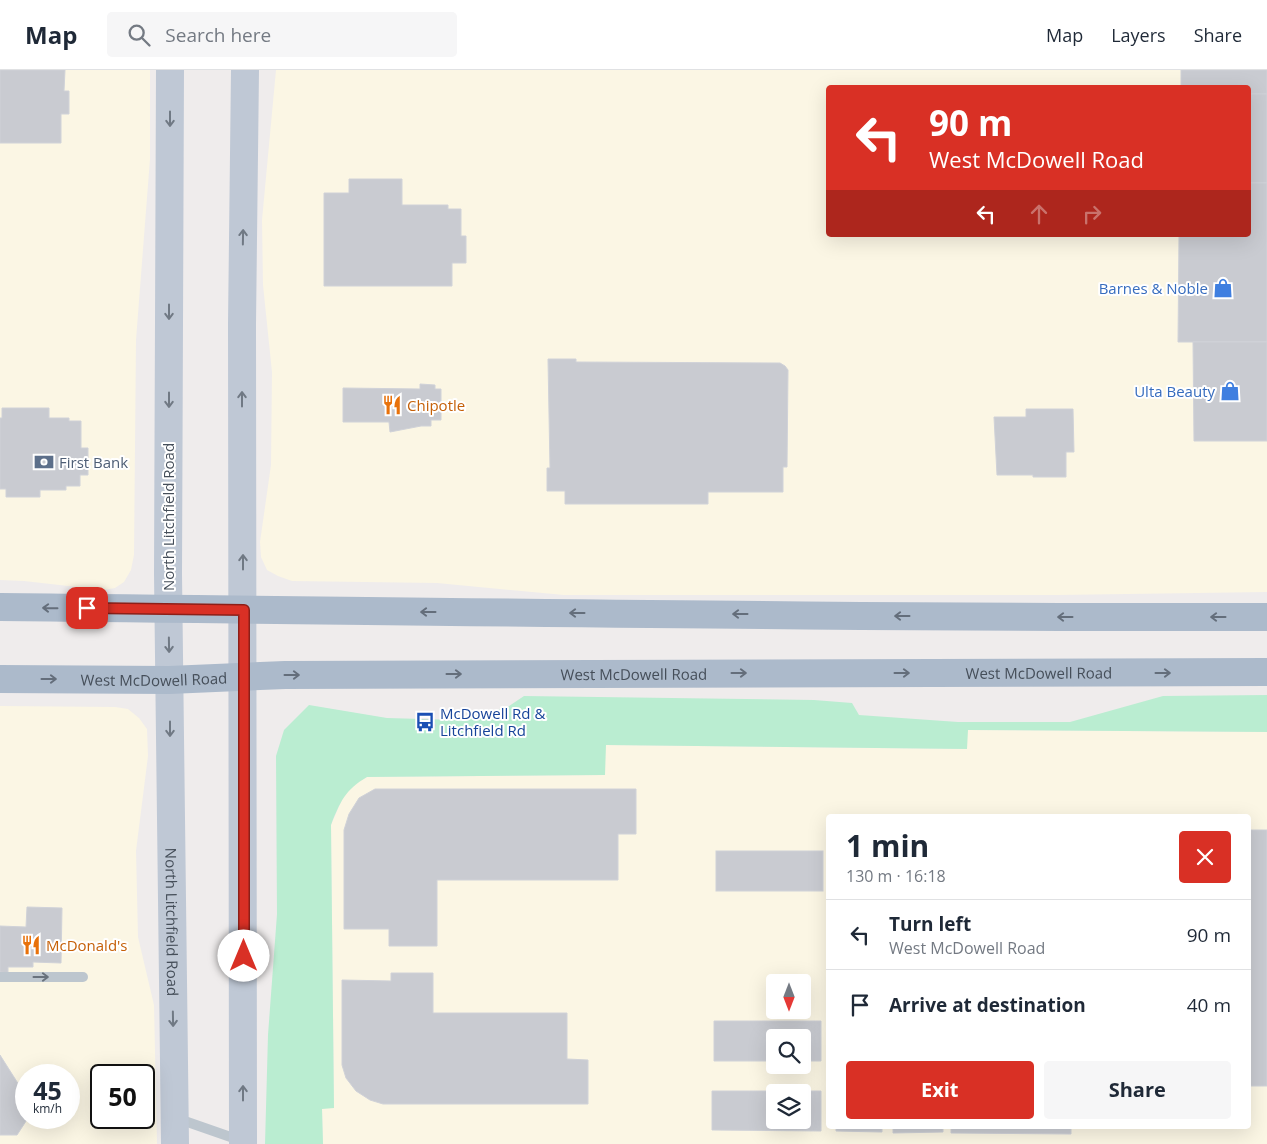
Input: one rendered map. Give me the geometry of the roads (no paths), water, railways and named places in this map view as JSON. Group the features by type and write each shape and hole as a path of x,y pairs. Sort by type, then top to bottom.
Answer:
{"main road":[{"name":"North Litchfield Road","path":"170,70 168,609 175,1144"},
{"path":"243,1143 244,610 242,314 245,70"},
{"path":"0,607 1054,617 1267,617"},
{"name":"West McDowell Road","path":"0,679 170,680 285,675 1267,672"}],"lane":[{"path":"0,977 83,977"},
{"path":"175,1117 243,1143"}],"place":[{"name":"Barnes & Noble","path":"1223,288"},
{"name":"Ulta Beauty","path":"1230,391"},
{"name":"Chipotle","path":"392,405"},
{"name":"First Bank","path":"44,462"},
{"name":"McDowell Rd & Litchfield Rd","path":"425,722"},
{"name":"McDonald's","path":"31,945"}]}
